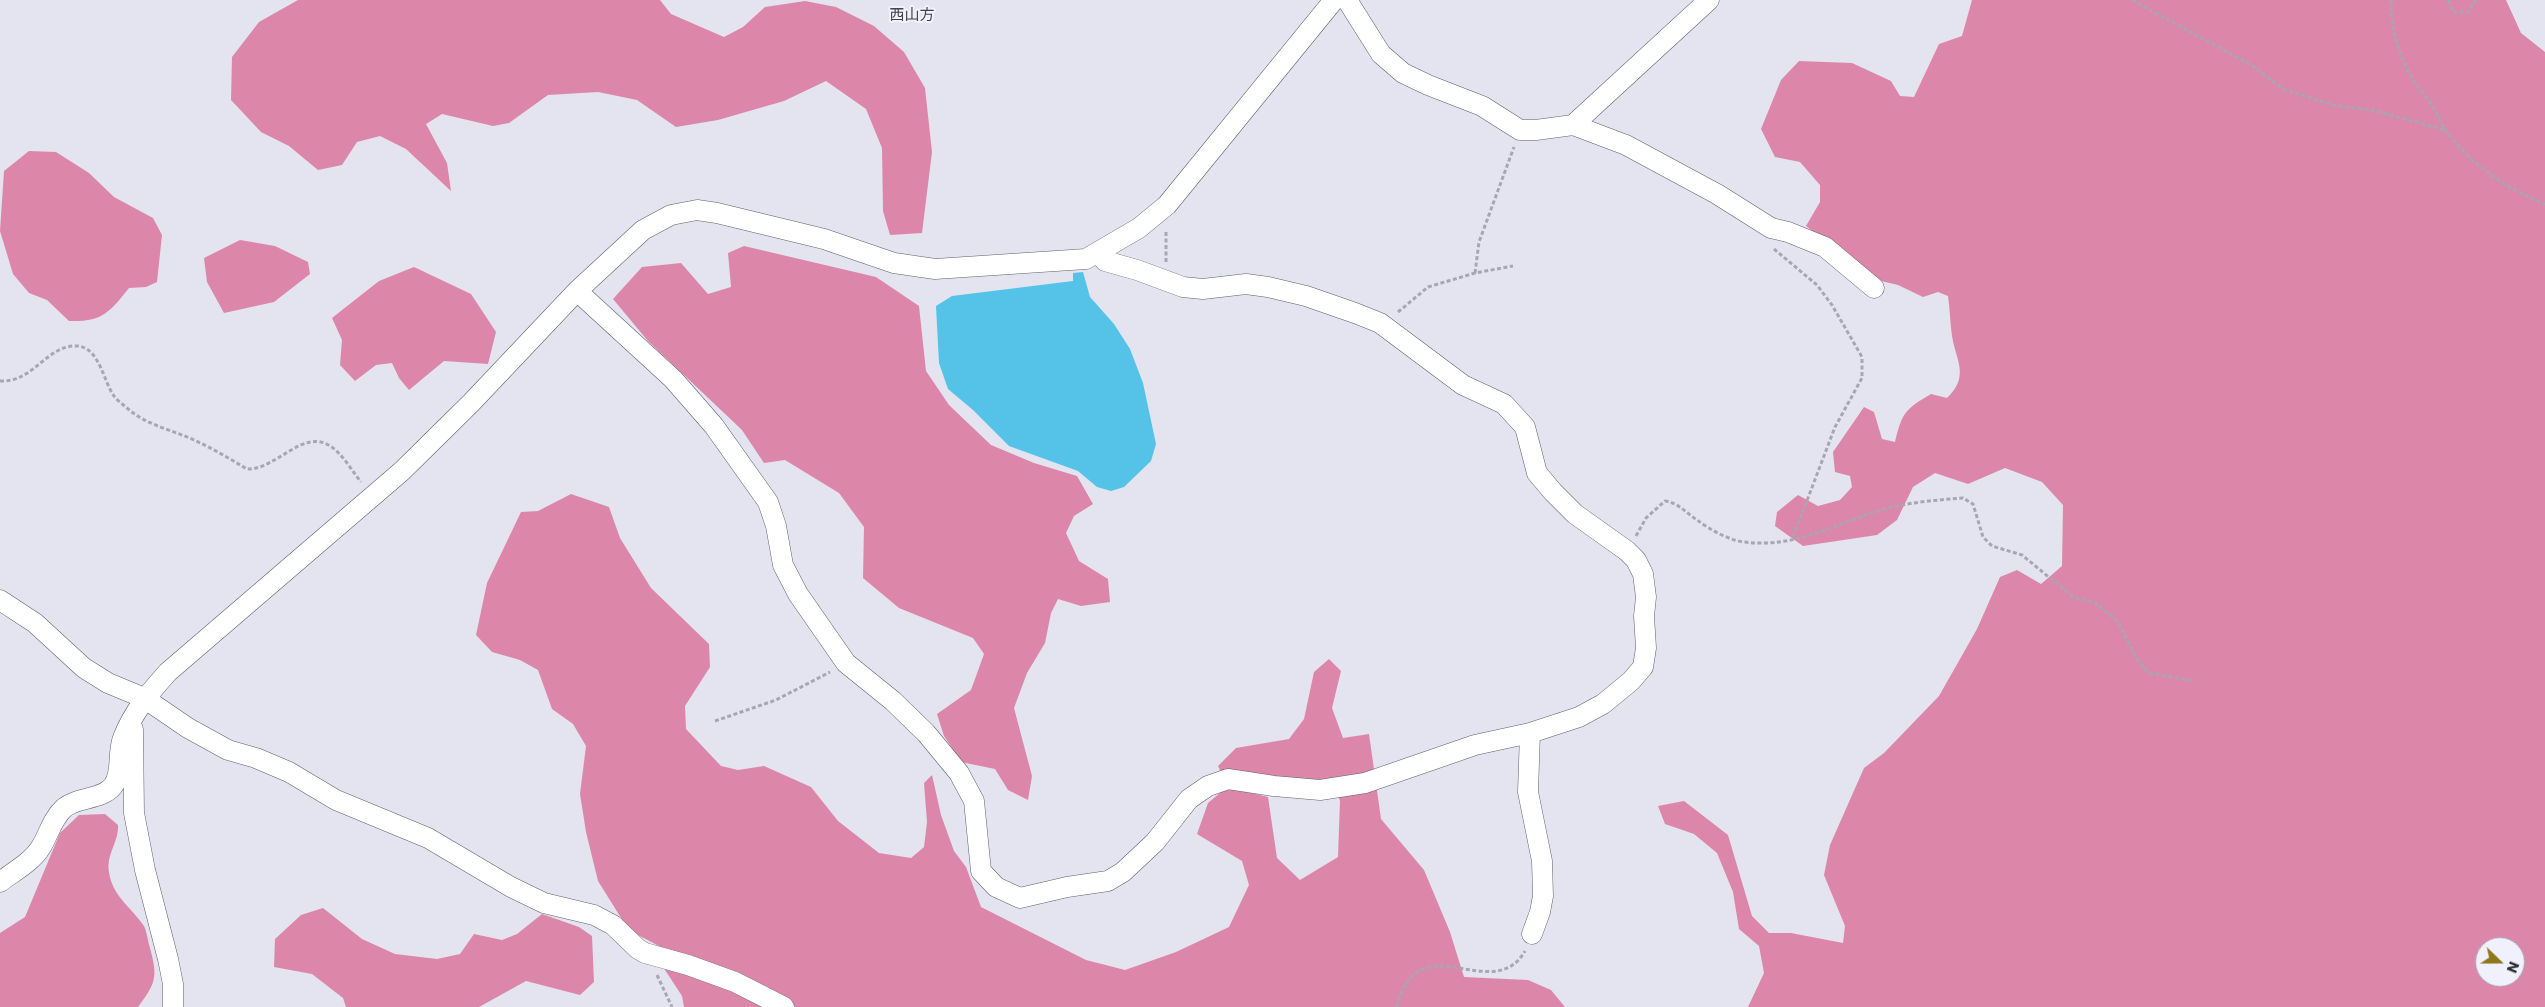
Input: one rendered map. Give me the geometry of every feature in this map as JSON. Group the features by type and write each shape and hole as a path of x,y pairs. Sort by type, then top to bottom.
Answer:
{"street":[{"path":"1084,258 1139,228 1166,205 1334,0"},
{"path":"1347,0 1381,54 1403,73 1482,106 1520,130 1536,130 1573,125 1626,144 1717,194 1771,228 1788,232 1825,247 1874,288"},
{"path":"1573,125 1709,0"},
{"path":"0,882 31,859 40,848 55,818 66,807 100,794 112,787 119,770 119,755 123,738 144,698 168,672 372,499 471,403 577,291 643,230 671,215 697,210 824,239 894,263 935,269 1084,258 1105,261 1137,270 1183,288 1203,289 1246,284 1268,286 1306,296 1380,323 1462,385 1504,404 1514,413 1525,427 1538,473 1575,514 1627,551 1636,560 1644,582 1646,648 1643,667 1631,682 1603,704 1579,717 1530,733 1475,745 1365,783 1320,790 1228,779 1208,786 1189,799 1155,842 1123,872 1108,881 1067,887 1020,898 996,887 981,871 974,801 959,773 926,733 893,701 846,663 798,594 783,565 776,526 768,502 714,426 673,380 577,291"},
{"path":"0,600 35,623 84,668 108,683 144,698 188,728 228,750 256,758 289,772 336,800 428,838 519,891 544,903 594,915 613,925 638,949 645,953 688,965 734,982 784,1007"},
{"path":"133,720 134,813 145,870 168,959 173,984 173,1007"},
{"path":"1530,733 1528,792 1542,861 1543,896 1540,912 1532,934"}],"path":[{"path":"2132,0 2253,66 2283,89 2336,106 2372,110 2445,130"},
{"path":"2391,0 2391,15 2400,53 2411,77 2431,104 2445,130 2467,156 2516,192 2545,204"},
{"path":"2448,0 2453,12 2468,12 2476,0"},
{"path":"1475,273 1479,242 1520,130"},
{"path":"1166,205 1166,282"},
{"path":"1768,244 1817,285 1832,305 1862,357 1862,378 1835,427 1792,540"},
{"path":"1380,323 1390,318 1428,287 1475,273 1513,266"},
{"path":"0,381 10,381 27,374 62,348 75,345 87,350 114,397 137,417 194,440 247,469 257,469 274,462 302,445 319,440 332,447 365,486 372,499"},
{"path":"1627,551 1646,518 1665,501 1674,502 1698,521 1744,542 1792,540 1819,534 1888,508 1963,498 1972,504 1984,537 1992,546 2022,555 2073,596 2095,602 2118,621 2136,658 2149,673 2194,681"},
{"path":"715,721 776,700 846,663"},
{"path":"1397,1007 1403,986 1414,974 1430,968 1492,976 1505,973 1518,963 1532,934"},
{"path":"645,953 667,992 672,1007"}],"shaded area":[{"path":"298,0 660,0 671,14 724,37 743,27 765,7 805,1 836,7 874,26 904,52 925,88 932,152 922,233 890,235 883,211 882,148 866,109 826,81 784,101 718,120 676,127 637,100 598,92 548,95 509,123 493,126 442,114 426,124 447,163 451,191 406,149 380,136 357,142 342,165 318,170 289,146 261,132 231,100 232,57 259,22"},
{"path":"1972,0 2506,0 2521,33 2545,52 2545,1007 1748,1007 1764,973 1759,946 1739,929 1733,892 1717,853 1694,834 1665,824 1658,806 1684,801 1728,835 1752,916 1769,933 1791,933 1843,943 1845,926 1824,875 1830,845 1864,768 1884,753 1939,696 1977,629 2000,577 2017,570 2041,584 2062,566 2063,505 2042,482 2005,468 1968,484 1935,473 1913,487 1897,520 1877,535 1803,546 1775,526 1777,512 1798,495 1818,506 1840,500 1852,487 1850,476 1835,472 1833,452 1864,407 1874,412 1882,439 1895,442 1900,424 1910,408 1931,394 1947,398 1958,383 1960,368 1952,336 1948,296 1938,292 1923,297 1898,285 1877,280 1806,226 1820,202 1820,185 1800,162 1775,157 1761,129 1781,80 1799,61 1852,63 1891,81 1900,96 1914,97 1939,44 1962,36"},
{"path":"29,151 56,152 89,173 114,197 153,218 162,235 157,282 146,287 129,288 110,310 97,318 80,321 69,321 47,300 29,293 13,274 0,231 4,171"},
{"path":"240,240 275,246 308,262 310,274 274,302 224,313 207,282 204,258"},
{"path":"744,246 876,277 919,306 926,371 949,405 991,445 1034,463 1077,476 1093,504 1074,516 1066,533 1079,561 1108,579 1110,602 1081,606 1058,599 1051,613 1045,643 1027,673 1014,708 1032,776 1028,800 1008,790 995,769 961,762 944,736 937,714 971,690 984,654 973,638 899,608 863,578 864,527 839,493 785,460 764,463 742,430 648,341 613,299 642,267 681,263 708,294 731,287 728,253"},
{"path":"414,267 471,294 496,332 488,364 444,361 409,390 399,378 392,363 376,365 355,381 340,365 342,340 332,318 379,281"},
{"path":"571,494 609,507 620,538 651,588 709,644 710,667 685,706 686,729 721,766 738,770 764,766 811,787 838,821 879,853 911,858 924,847 927,822 924,783 932,775 941,815 954,851 966,867 981,907 1086,960 1125,970 1176,952 1229,927 1249,885 1242,861 1197,834 1208,803 1227,787 1268,797 1277,858 1300,880 1338,857 1340,801 1332,780 1304,782 1222,774 1218,766 1236,748 1289,739 1304,719 1314,672 1329,659 1341,671 1332,708 1343,738 1369,734 1381,819 1424,870 1450,932 1464,977 1528,980 1551,990 1565,1007 684,1007 682,996 665,970 659,946 638,935 623,921 598,881 586,832 580,794 586,746 573,724 552,709 538,670 520,660 492,652 476,635 487,583 521,512 538,511"},
{"path":"105,814 118,825 117,837 109,859 111,880 118,895 144,926 153,958 154,979 149,992 138,1007 0,1007 0,933 25,917 60,833 79,815"},
{"path":"323,908 362,939 395,954 437,959 460,954 474,934 502,940 517,934 542,914 579,927 592,936 594,982 580,995 526,981 479,1007 346,1007 343,998 312,974 274,967 275,939 301,915"}],"water":[{"path":"1083,272 1090,297 1114,324 1130,349 1143,383 1156,444 1151,461 1124,487 1111,491 1097,487 1078,471 1009,446 973,410 948,389 939,363 936,306 952,296 1073,281 1073,273"}],"district":[{"name":"西山方","path":"912,16"}]}
